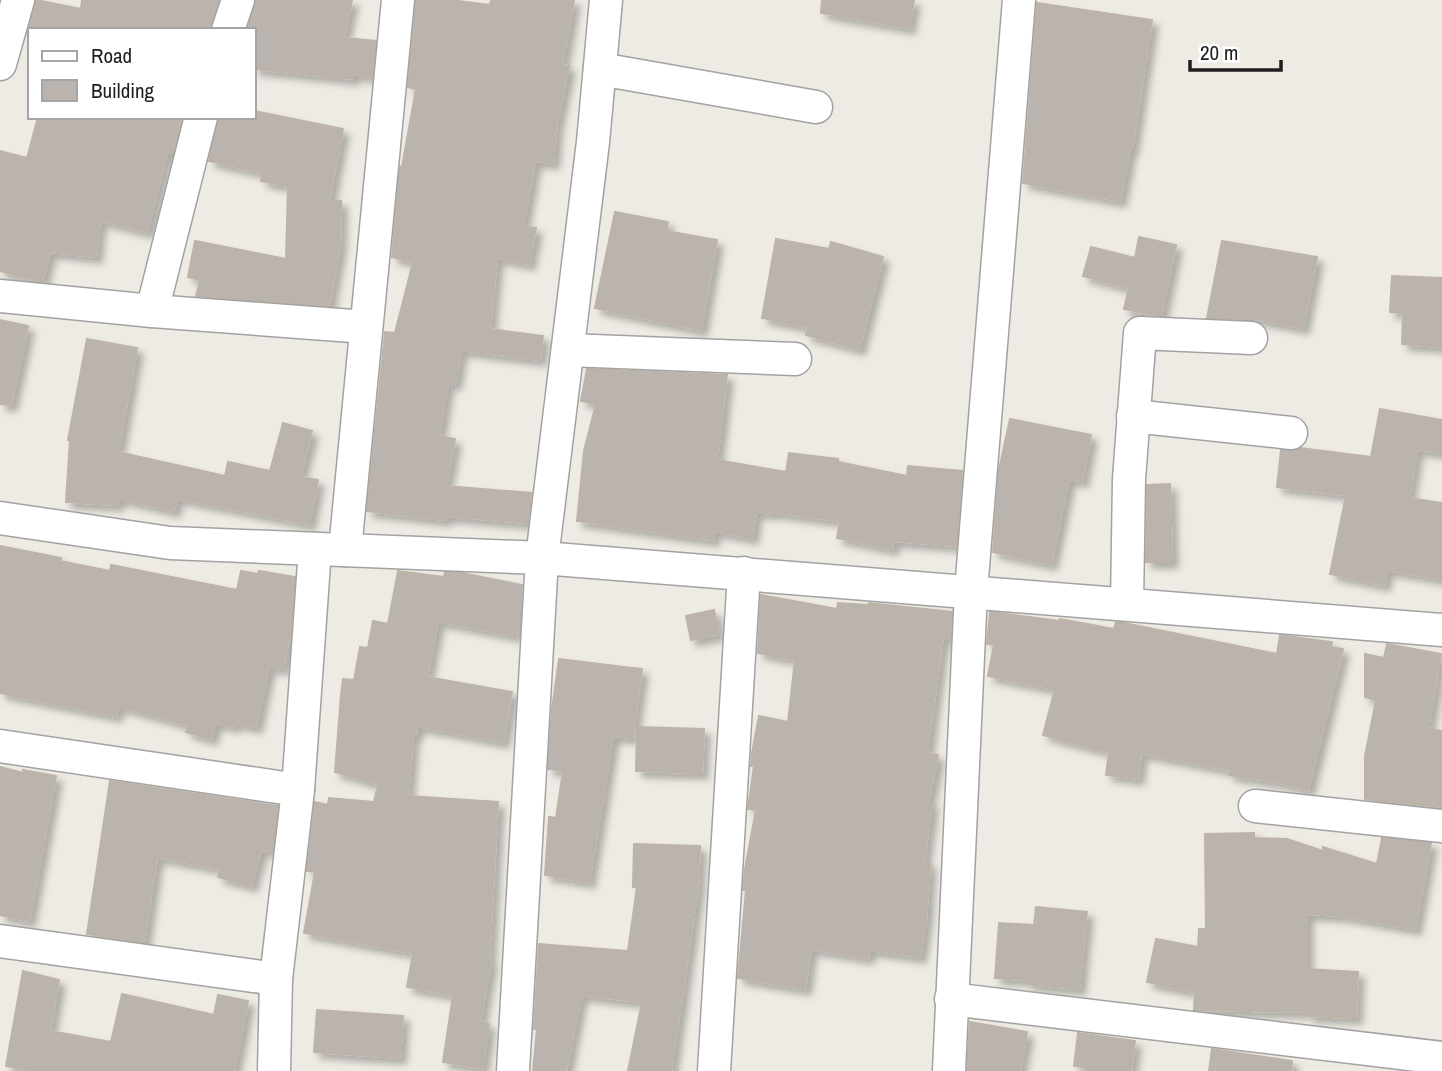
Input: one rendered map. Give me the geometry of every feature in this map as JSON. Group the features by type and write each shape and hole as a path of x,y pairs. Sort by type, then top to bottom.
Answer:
{"street":[{"path":"0,64 18,0"},
{"path":"230,28 238,0"},
{"path":"274,1071 276,979 330,549 366,327 398,0"},
{"path":"513,1071 542,558 568,350 606,0"},
{"path":"948,1071 971,591 1019,0"},
{"path":"600,69 816,107"},
{"path":"152,311 200,119"},
{"path":"0,296 152,311 366,327"},
{"path":"1127,604 1129,479 1140,333 1251,338"},
{"path":"568,350 795,359"},
{"path":"1133,416 1291,433"},
{"path":"0,518 170,543 542,558 1442,630"},
{"path":"714,1071 744,573"},
{"path":"0,746 298,790"},
{"path":"1255,806 1442,826"},
{"path":"0,942 276,979"},
{"path":"951,999 1442,1058"}],"building":[{"path":"36,0 81,9 82,0 219,0 211,28 29,28"},
{"path":"256,0 352,0 344,38 376,41 372,78 353,73 353,79 256,69 256,28 248,28"},
{"path":"416,0 450,0 490,5 491,0 574,0 562,65 569,66 557,122 553,163 535,161 523,226 536,228 529,264 497,258 490,329 543,336 540,360 461,350 455,384 448,382 439,436 455,439 446,486 531,493 528,523 446,516 446,520 367,511 385,332 395,333 413,262 392,257 400,167 416,89 408,87"},
{"path":"822,0 914,0 909,28 821,13"},
{"path":"1037,3 1152,20 1132,149 1120,201 1023,183"},
{"path":"256,111 343,129 329,201 341,201 340,246 329,306 196,296 200,280 188,277 195,241 286,259 288,186 261,181 263,173 209,161 219,119 256,119"},
{"path":"37,119 182,119 173,153 167,153 147,232 100,220 96,257 50,252 42,282 0,271 0,151 27,158"},
{"path":"615,212 668,222 666,231 717,240 701,330 595,308"},
{"path":"1139,237 1176,245 1161,316 1124,309 1129,288 1083,276 1091,247 1135,258"},
{"path":"776,239 829,249 831,242 883,257 859,349 806,335 808,327 762,318"},
{"path":"1222,241 1317,257 1303,328 1255,319 1207,318"},
{"path":"1392,276 1442,278 1442,347 1402,344 1403,313 1390,312"},
{"path":"0,320 28,326 11,405 0,404"},
{"path":"87,339 137,348 118,452 225,476 228,462 270,471 283,423 312,431 300,477 318,480 309,524 177,498 174,511 118,498 117,505 66,502 68,440"},
{"path":"587,369 727,375 717,460 786,472 789,453 838,459 838,462 907,476 908,466 962,471 956,546 893,541 892,549 837,538 840,521 756,511 752,538 714,531 713,540 577,521 584,451 596,404 581,401"},
{"path":"1380,409 1442,420 1442,453 1417,449 1409,498 1442,503 1442,579 1387,570 1384,585 1330,574 1346,495 1277,487 1281,450 1300,448 1371,457"},
{"path":"1010,419 1091,435 1082,481 1069,479 1051,564 993,552 999,470"},
{"path":"1170,484 1172,562 1146,562 1147,485"},
{"path":"0,546 110,571 111,565 237,590 241,571 295,577 291,628 283,669 269,666 256,727 234,723 233,727 216,722 211,739 186,732 188,725 118,706 116,716 0,693"},
{"path":"398,571 444,577 445,572 462,573 522,585 516,636 438,621 427,677 512,692 503,742 417,726 416,735 413,735 408,796 498,802 491,961 480,1022 489,1024 482,1068 443,1062 453,995 407,987 413,953 304,933 315,872 307,871 315,802 328,805 329,798 374,802 378,784 335,772 341,695 343,679 354,680 360,647 368,648 373,621 388,624"},
{"path":"761,595 837,609 838,603 869,603 952,612 950,638 943,637 927,753 938,755 928,803 932,803 924,863 930,863 920,957 869,950 868,958 811,949 805,989 738,978 746,890 743,890 745,869 756,810 748,809 754,766 751,766 752,753 759,716 788,722 795,660 758,653"},
{"path":"714,610 719,634 691,640 686,616"},
{"path":"990,612 1060,619 1114,629 1116,622 1124,623 1277,654 1280,635 1332,642 1331,647 1343,649 1308,790 1229,775 1230,770 1141,753 1138,779 1106,775 1109,752 1043,735 1055,689 988,676 994,645 987,644"},
{"path":"1387,644 1441,654 1428,728 1442,731 1442,807 1365,799 1365,756 1376,700 1365,697 1365,654 1384,658"},
{"path":"559,659 642,669 632,738 613,736 589,882 545,875 549,817 556,818 563,771 548,769"},
{"path":"637,727 704,729 702,773 636,771"},
{"path":"0,767 23,773 23,770 56,776 29,921 0,915"},
{"path":"110,781 278,806 272,851 261,850 251,886 218,877 220,869 157,857 144,942 87,934"},
{"path":"1254,833 1254,838 1287,839 1377,864 1382,838 1431,843 1415,929 1343,916 1307,914 1307,969 1358,972 1356,1018 1308,1016 1309,1012 1194,1010 1195,992 1147,982 1156,939 1198,947 1199,929 1206,929 1205,834"},
{"path":"634,844 700,846 698,887 671,1071 628,1071 642,1002 581,995 566,1071 533,1071 539,944 628,951 637,887 633,887"},
{"path":"1036,907 1087,912 1079,989 1028,984 1028,980 995,978 999,923 1034,925"},
{"path":"23,971 59,980 50,1031 111,1042 122,994 214,1015 218,995 248,1001 234,1071 32,1071 6,1066"},
{"path":"317,1010 403,1016 400,1058 314,1052"},
{"path":"970,1022 1027,1032 1020,1071 967,1071"},
{"path":"1078,1033 1135,1041 1131,1071 1089,1071 1089,1068 1074,1066"},
{"path":"1212,1049 1292,1061 1291,1071 1209,1071"}]}
